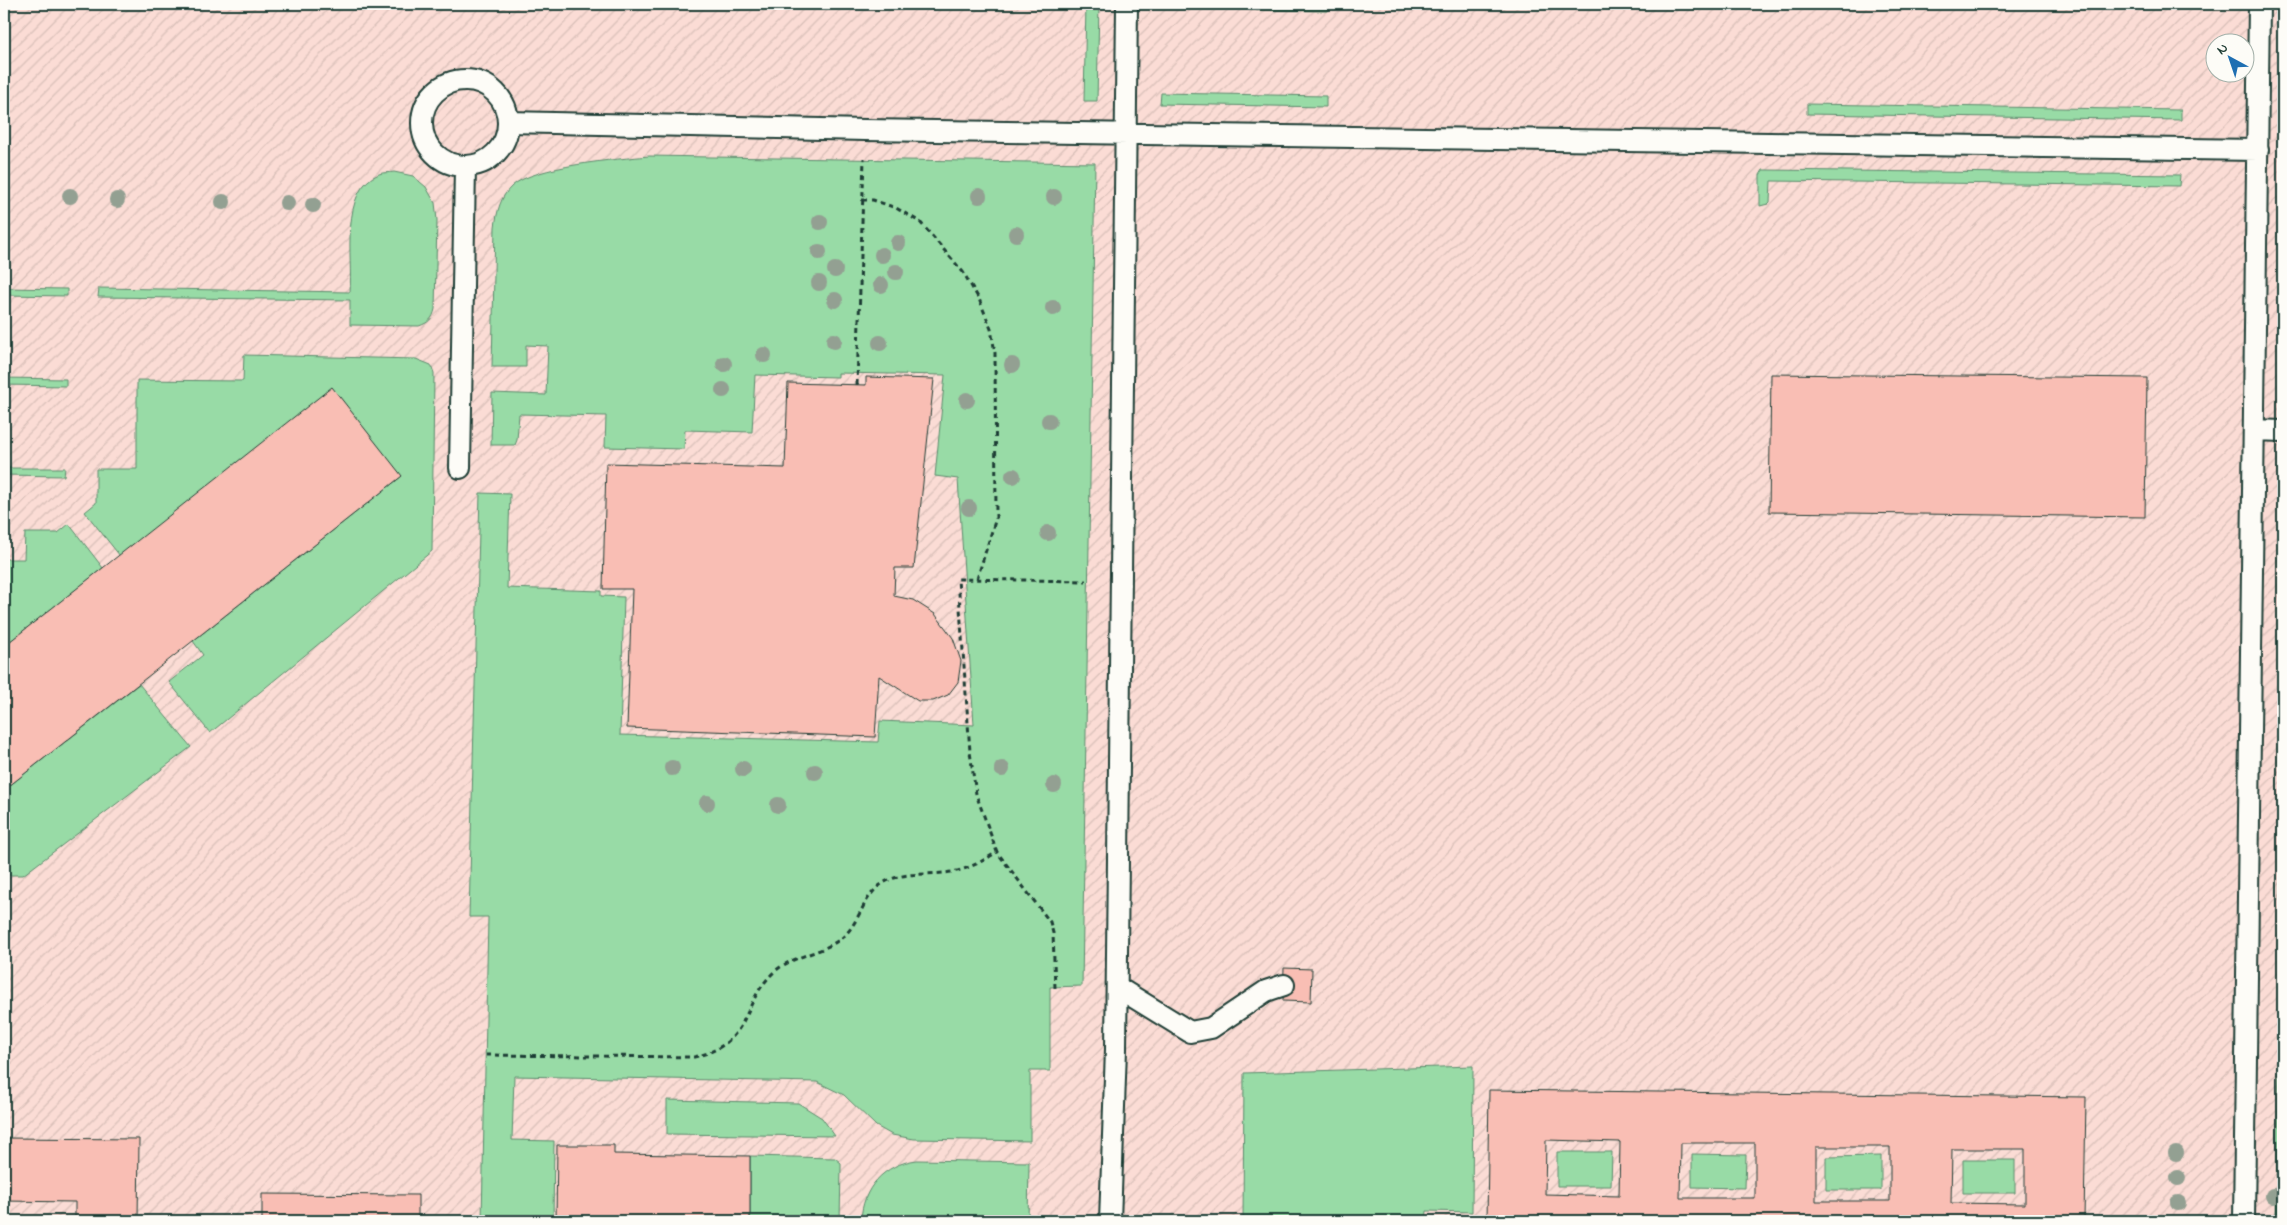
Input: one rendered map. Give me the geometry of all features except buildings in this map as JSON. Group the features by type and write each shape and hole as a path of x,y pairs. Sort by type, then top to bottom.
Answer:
{"lane":[{"path":"1110,1221 1117,987 1127,4"},
{"path":"2244,1221 2259,4"},
{"path":"460,80 474,81 488,86 499,96 506,108 508,122 506,136 496,153 478,164 465,166 450,164 438,157 428,146 423,132 422,118 426,104 434,92 446,84 460,80"},
{"path":"508,122 865,130 2258,150"},
{"path":"460,468 465,166"},
{"path":"2254,430 2283,431"},
{"path":"1117,987 1190,1032 1211,1028 1266,990 1284,984"}],"path":[{"path":"857,385 865,130"},
{"path":"862,200 873,200 896,208 920,222 963,272 979,299 991,329 995,353 996,518 978,579"},
{"path":"1055,988 1053,933 1050,922 997,852 976,794 970,752 958,579 1086,581"},
{"path":"486,1055 694,1057 711,1053 725,1045 735,1034 761,989 775,971 795,960 828,948 845,935 867,899 878,886 894,877 966,869 997,852"}],"shaded area":[{"path":"4,4 2283,4 2283,1221 4,1221"}],"green space":[{"path":"1086,4 1099,4 1097,101 1084,101"},
{"path":"1162,4 1328,4 1328,11 1162,8"},
{"path":"1161,93 1326,96 1326,107 1160,104"},
{"path":"1807,104 2181,110 2181,120 1807,114"},
{"path":"649,156 1095,163 1082,986 1050,987 1050,1071 1030,1071 1030,1141 914,1139 892,1135 876,1126 844,1095 817,1082 514,1076 512,1140 554,1141 553,1221 482,1221 488,917 469,917 480,493 510,494 507,588 601,591 601,596 624,597 620,735 878,742 880,721 974,725 958,479 935,476 945,375 838,373 838,377 755,375 752,432 685,430 684,449 605,447 606,416 519,414 515,445 491,445 492,393 546,395 548,346 526,345 526,367 492,367 495,227 502,200 512,186 538,173 577,165"},
{"path":"1763,170 2180,175 2179,186 1771,181 1770,202 1760,206 1760,175"},
{"path":"394,172 413,176 426,187 435,203 437,220 435,309 431,318 422,325 350,325 350,300 98,297 99,288 350,292 351,226 353,209 358,194 366,182 379,174"},
{"path":"4,288 67,289 67,296 4,295"},
{"path":"244,355 416,359 431,365 434,373 432,551 210,733 169,682 203,655 193,641 402,476 120,556 85,512 96,503 96,469 137,469 137,380 243,381"},
{"path":"4,378 66,379 66,386 4,385"},
{"path":"4,468 65,468 64,476 4,475"},
{"path":"69,524 103,568 4,646 4,559 24,559 25,533 58,533"},
{"path":"139,684 191,747 23,875 4,875 4,790"},
{"path":"2283,875 2283,1021 2279,1017 2281,881"},
{"path":"2283,1055 2283,1221 2276,1221 2279,1060"},
{"path":"1473,1066 1472,1212 1427,1211 1426,1221 1243,1221 1244,1073"},
{"path":"667,1100 798,1103 822,1118 835,1136 667,1134"},
{"path":"1557,1152 1612,1152 1611,1186 1557,1186"},
{"path":"1692,1154 1746,1155 1745,1188 1692,1187"},
{"path":"750,1156 835,1158 841,1163 840,1221 750,1221"},
{"path":"1881,1156 1881,1190 1826,1190 1826,1157"},
{"path":"917,1160 1029,1162 1028,1221 861,1221 862,1209 866,1198 870,1188 877,1180 894,1167 905,1162"},
{"path":"1963,1160 2015,1160 2015,1193 1963,1193"},
{"path":"4,1218 48,1219 48,1221 4,1221"}]}
